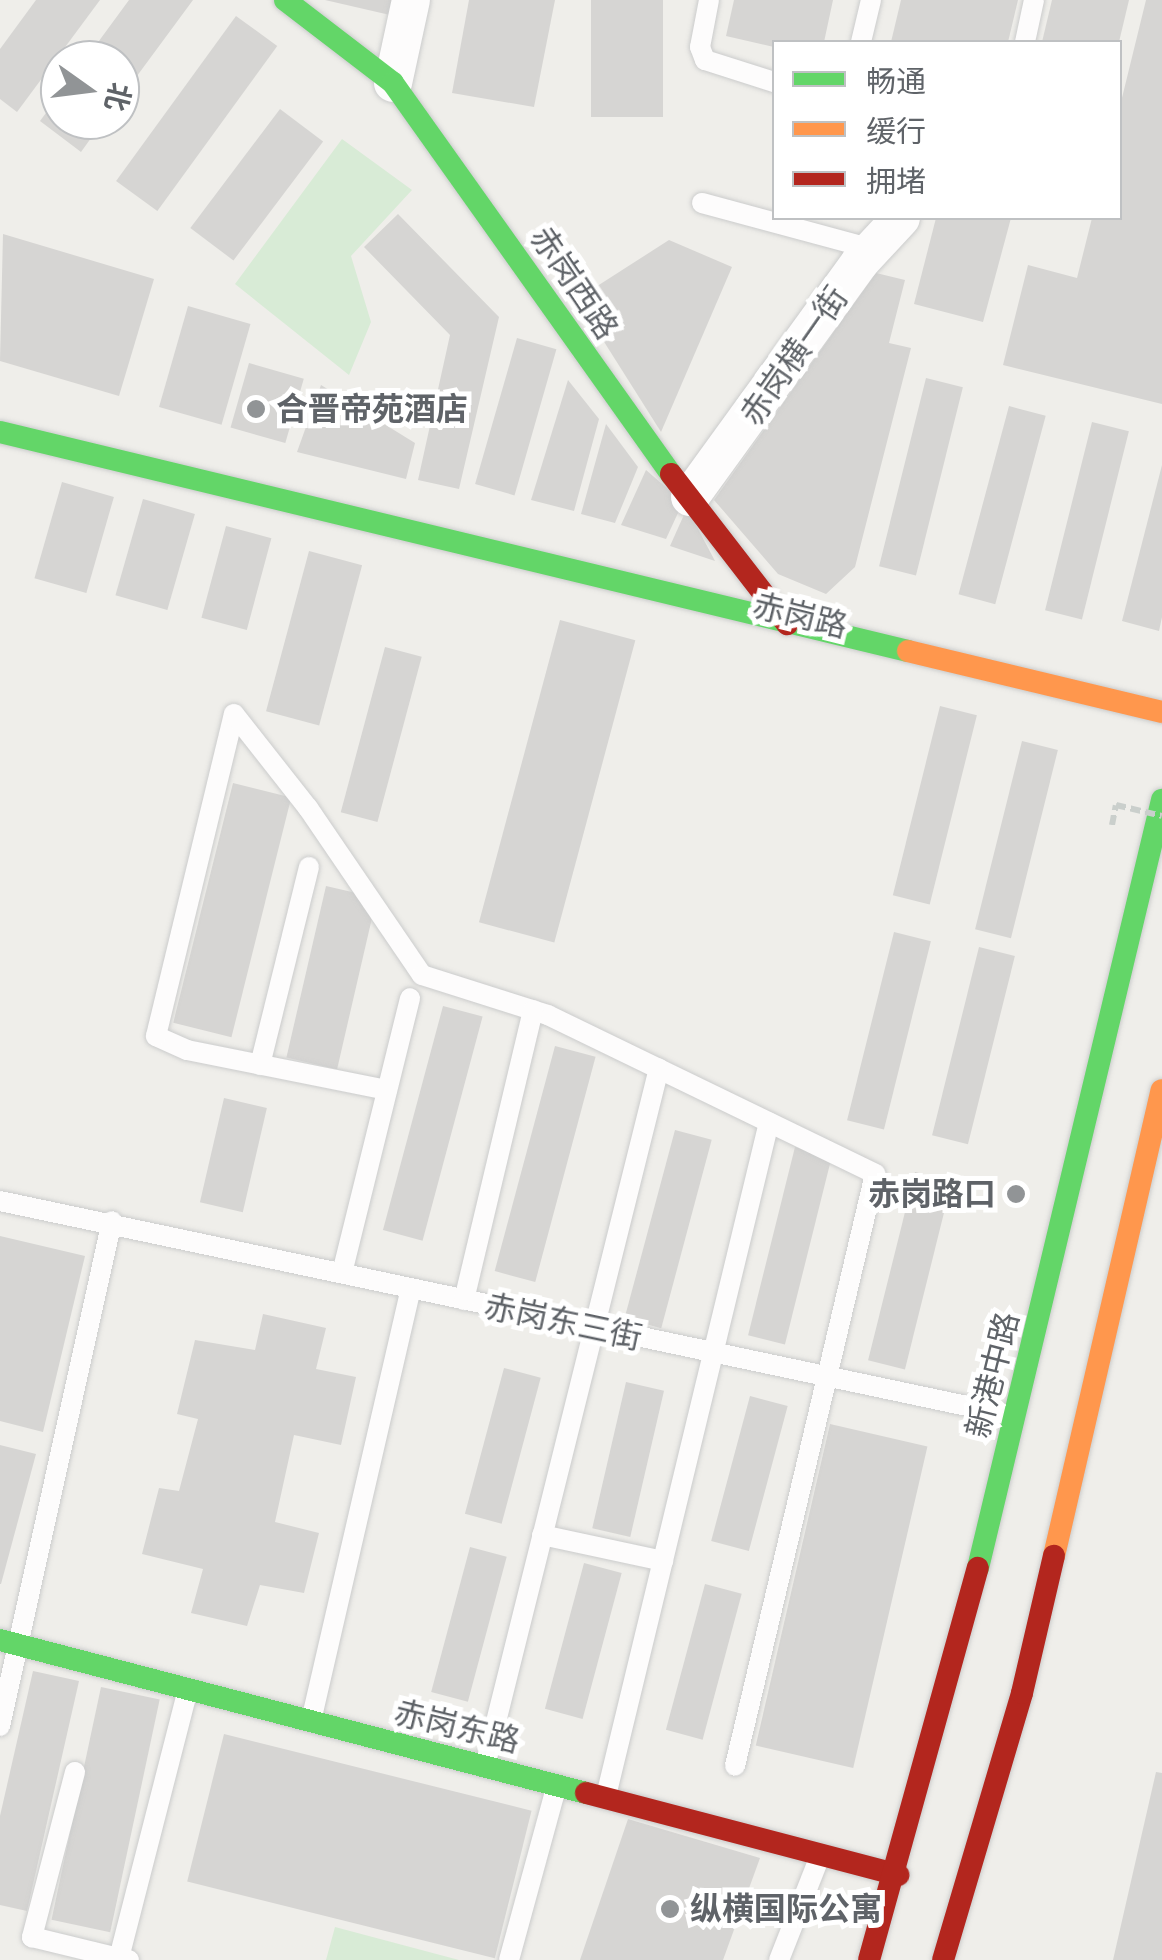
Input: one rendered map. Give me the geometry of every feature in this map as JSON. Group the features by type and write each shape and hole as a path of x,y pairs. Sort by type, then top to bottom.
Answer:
{"main road":[{"name":"赤岗西路","path":"285,0 393,82 624,415 787,624"},
{"name":"赤岗路","path":"0,432 1162,712"},
{"name":"赤岗路","path":"428,538 562,587 914,679"},
{"name":"新港中路","path":"870,1960 915,1879 1016,1416 1162,800"},
{"path":"942,1960 965,1891 1060,1540 1162,1090"},
{"name":"赤岗东路","path":"10,1644 965,1891"}],"street":[{"path":"393,82 411,0"},
{"name":"赤岗横一街","path":"690,498 872,249 899,220"}],"lane":[{"path":"709,0 700,46 705,60 772,81"},
{"path":"862,40 870,0"},
{"path":"1025,40 1034,0"},
{"path":"702,203 872,249"},
{"path":"387,1090 260,1065 156,1036 234,714 308,808 422,976 533,1010 875,1174 735,1766"},
{"path":"260,1065 310,867"},
{"path":"342,1273 410,998"},
{"path":"464,1300 533,1010"},
{"path":"485,1768 659,1068"},
{"path":"606,1798 770,1122"},
{"name":"赤岗东三街","path":"0,1200 112,1221 592,1329 1016,1416"},
{"path":"0,1726 10,1644 112,1221"},
{"path":"311,1722 411,1288"},
{"path":"542,1534 663,1561"},
{"path":"74,1772 32,1937 61,1952 124,1959 187,1691"},
{"path":"509,1960 557,1786"},
{"path":"778,1960 820,1854"}],"path":[{"path":"1112,825 1116,805 1162,816"}],"green space":[{"path":"342,139 412,190 351,256 371,322 349,375 235,284"},
{"path":"335,1927 459,1960 326,1960"}],"building":[{"path":"36,0 100,0 70,40 40,40 40,81 17,112 0,99 0,49"},
{"path":"129,0 193,0 140,72 140,40 100,40"},
{"path":"325,0 393,0 390,15"},
{"path":"469,0 555,0 534,107 452,93"},
{"path":"591,0 663,0 663,117 591,117"},
{"path":"734,0 833,0 824,40 772,40 772,47 726,36"},
{"path":"901,0 1018,0 1008,40 891,40"},
{"path":"1052,0 1129,0 1119,40 1042,40"},
{"path":"1146,0 1162,0 1162,404 1003,365 1028,265 1077,278 1092,220 1122,220 1122,98"},
{"path":"236,16 277,46 157,211 116,181"},
{"path":"280,109 323,141 233,260 190,228"},
{"path":"65,140 90,140 81,152"},
{"path":"398,214 499,317 459,489 418,480 450,335 364,247"},
{"path":"935,220 1010,220 983,322 914,304"},
{"path":"3,234 154,279 119,396 0,361"},
{"path":"669,240 732,267 661,432 577,299"},
{"path":"876,273 905,280 889,343 911,348 855,567 826,594 778,574 714,500"},
{"path":"188,306 250,324 222,425 159,407"},
{"path":"517,338 556,349 515,495 475,484"},
{"path":"249,363 304,379 285,443 231,427"},
{"path":"926,378 963,387 916,575 879,566"},
{"path":"568,380 599,419 574,511 531,500"},
{"path":"321,385 415,443 406,479 297,452"},
{"path":"1009,406 1046,416 995,604 959,594"},
{"path":"1092,422 1129,431 1082,619 1045,610"},
{"path":"606,424 638,467 615,523 581,514"},
{"path":"1162,465 1162,617 1159,631 1122,621"},
{"path":"646,470 683,502 666,539 621,525"},
{"path":"62,482 114,497 86,593 34,578"},
{"path":"143,499 195,514 167,610 115,595"},
{"path":"687,508 715,561 670,546"},
{"path":"226,526 271,538 247,630 201,618"},
{"path":"309,551 362,565 319,726 266,711"},
{"path":"560,620 635,640 554,943 479,922"},
{"path":"385,647 422,657 377,822 341,812"},
{"path":"940,706 977,715 930,904 893,895"},
{"path":"1022,741 1058,750 1011,938 975,929"},
{"path":"233,783 291,798 231,1037 173,1023"},
{"path":"326,886 377,898 337,1069 286,1057"},
{"path":"894,932 931,941 884,1129 847,1120"},
{"path":"979,947 1015,956 968,1144 932,1135"},
{"path":"443,1006 483,1017 423,1241 383,1230"},
{"path":"555,1046 596,1057 535,1282 495,1271"},
{"path":"224,1098 267,1108 243,1212 200,1202"},
{"path":"675,1130 712,1140 661,1328 625,1318"},
{"path":"795,1147 832,1156 785,1344 748,1335"},
{"path":"915,1172 952,1181 905,1369 868,1360"},
{"path":"0,1236 85,1256 43,1432 0,1421"},
{"path":"263,1314 326,1328 316,1369 356,1377 341,1445 294,1435 275,1522 319,1533 304,1593 260,1585 247,1626 191,1613 203,1569 142,1554 159,1488 179,1491 198,1419 177,1414 195,1340 255,1350"},
{"path":"504,1368 541,1378 502,1524 465,1514"},
{"path":"626,1382 664,1391 630,1537 592,1528"},
{"path":"750,1396 788,1406 749,1551 711,1541"},
{"path":"830,1424 927,1446 853,1768 756,1746"},
{"path":"0,1445 36,1454 1,1584 0,1584"},
{"path":"470,1547 507,1557 468,1702 431,1692"},
{"path":"584,1563 622,1573 583,1719 545,1709"},
{"path":"705,1584 742,1594 703,1740 666,1730"},
{"path":"33,1671 79,1681 27,1911 0,1905 0,1816"},
{"path":"101,1687 160,1699 110,1932 52,1920"},
{"path":"224,1734 532,1811 495,1958 187,1881"},
{"path":"1156,1772 1162,1773 1162,1960 1113,1960"},
{"name":"纵横国际公寓","path":"628,1819 760,1858 723,1960 580,1960"}],"traffic: fast":[{"path":"285,0 393,83 671,474"},
{"path":"0,432 908,651"},
{"path":"978,1568 1162,800"},
{"path":"0,1640 586,1793"}],"traffic: slow":[{"path":"908,651 1162,712"},
{"path":"1054,1556 1162,1090"}],"traffic: jam":[{"path":"671,474 787,624"},
{"path":"943,1960 1022,1693 1054,1556"},
{"path":"869,1960 978,1568"},
{"path":"586,1793 898,1875"}],"place":[{"name":"合晋帝苑酒店","path":"256,409"},
{"name":"赤岗路口","path":"1016,1194"},
{"name":"纵横国际公寓","path":"670,1909"}]}
